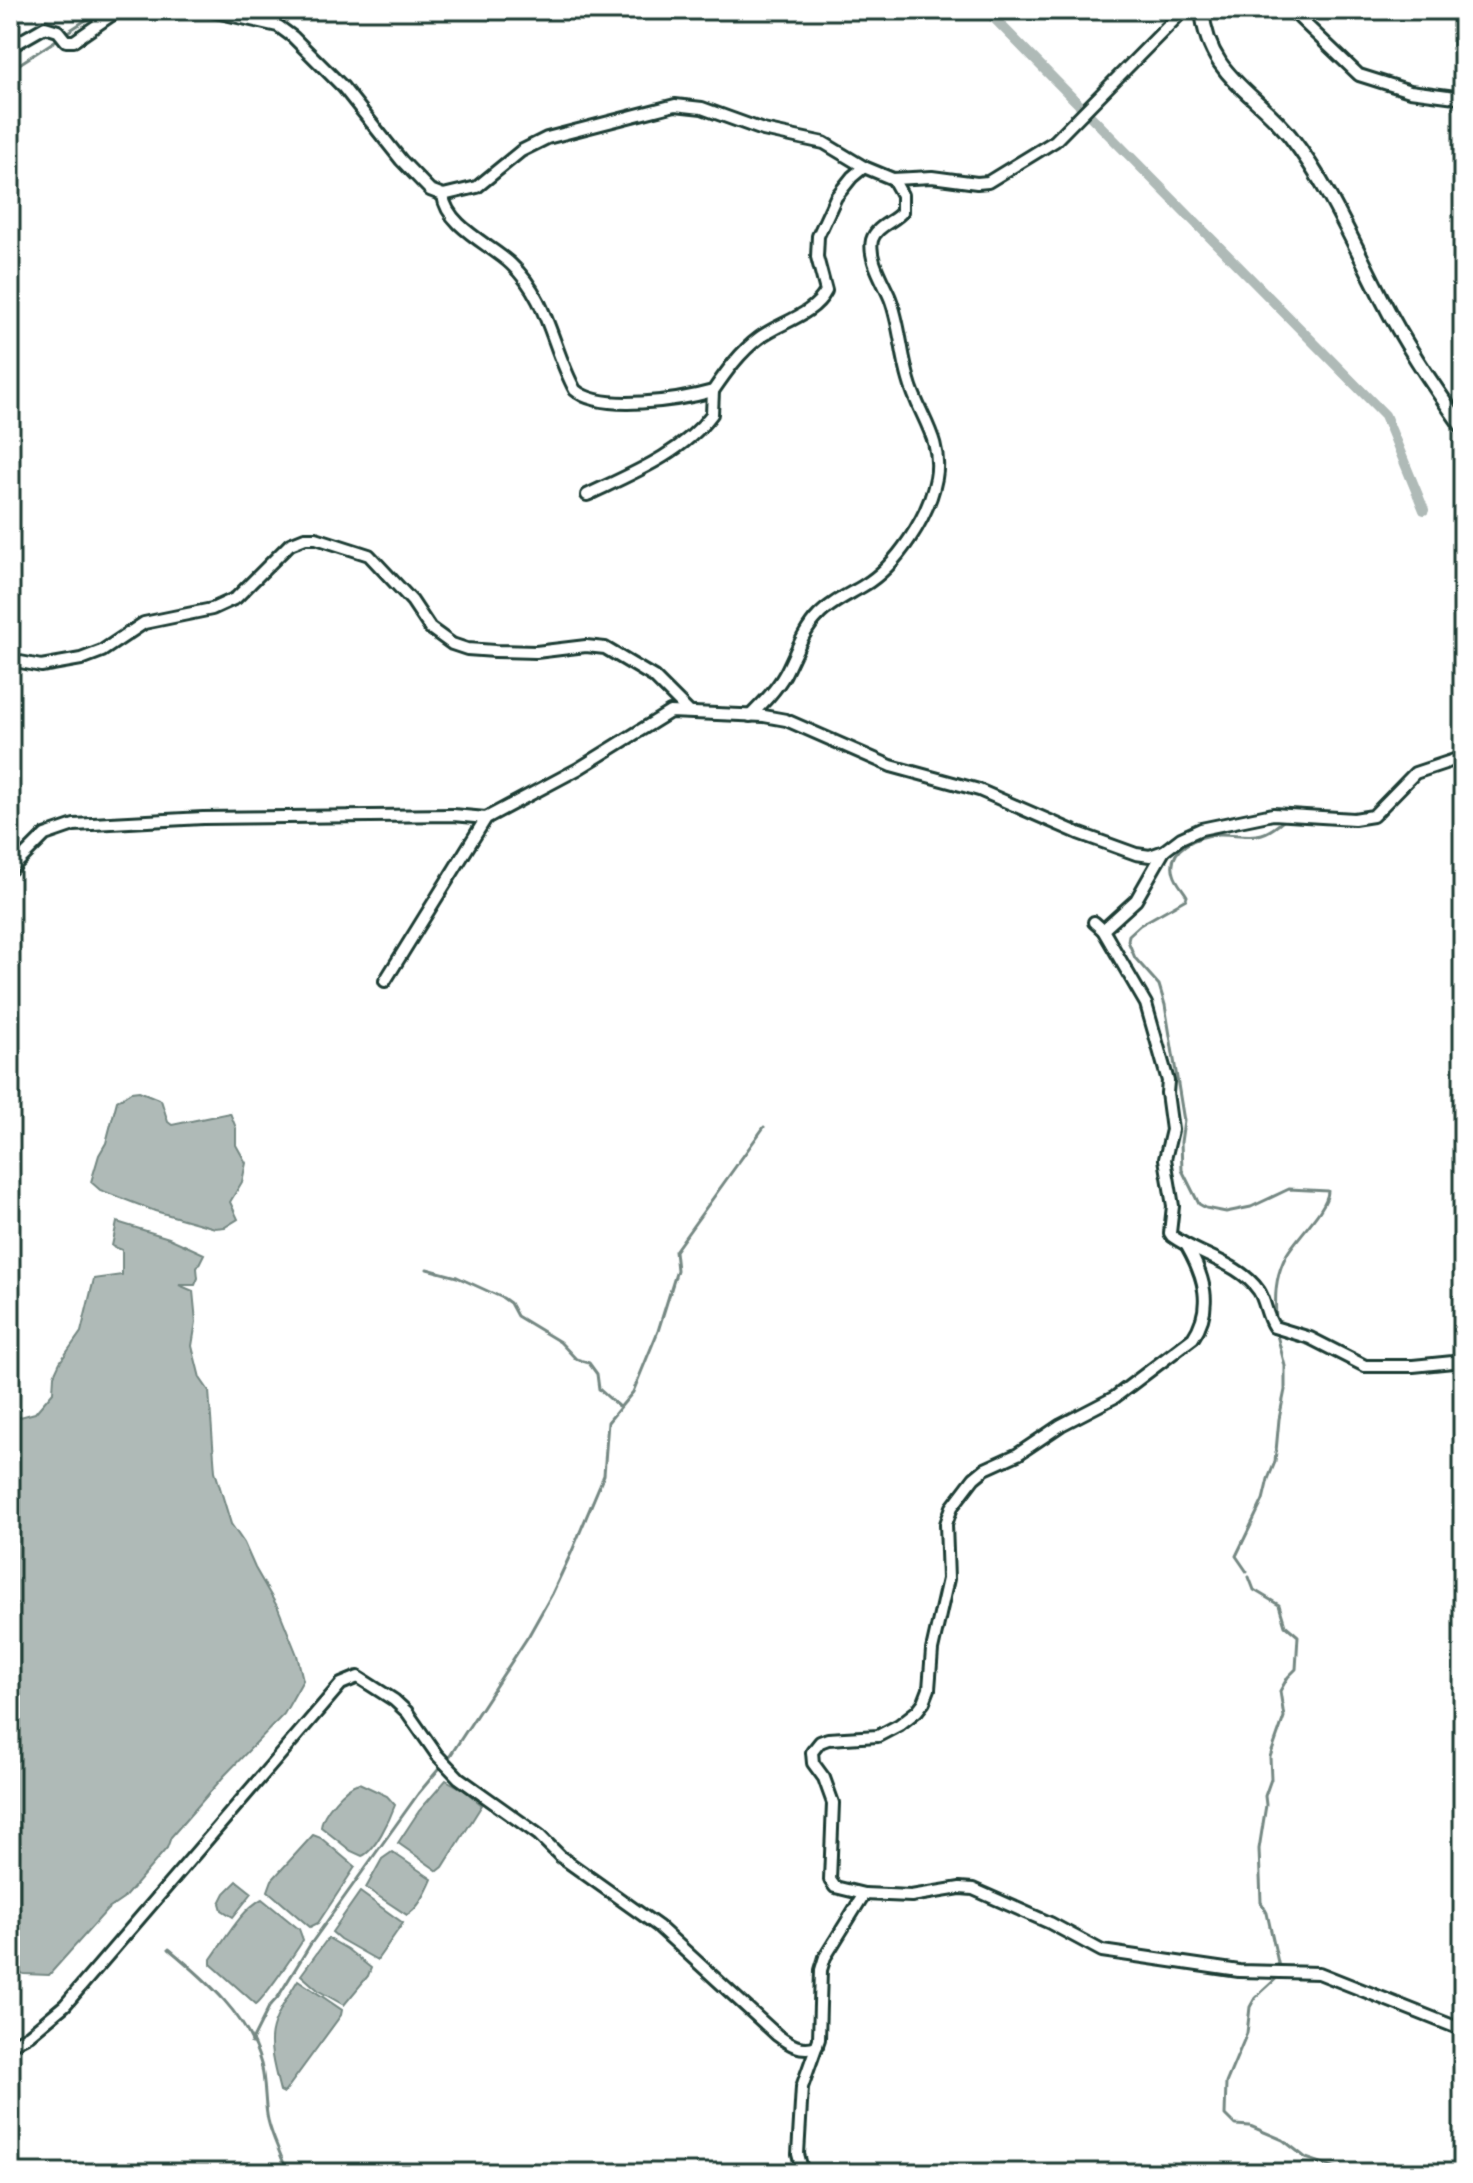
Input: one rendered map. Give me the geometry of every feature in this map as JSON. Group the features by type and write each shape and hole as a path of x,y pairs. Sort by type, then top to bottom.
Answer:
{"street":[{"path":"10,47 45,27 58,31 66,41 74,41 119,10"},
{"path":"207,10 278,26 293,37 343,87 401,160 430,190 443,195 477,187 521,151 547,138 675,105 702,108 763,130 824,143 864,167 893,179 932,177 988,182 1055,141 1184,10"},
{"path":"1202,10 1208,42 1226,74 1279,124 1312,168 1338,208 1383,302 1410,349 1463,428"},
{"path":"1291,10 1359,75 1410,91 1463,98"},
{"path":"587,495 642,468 688,440 712,414 713,391 739,356 758,338 822,299 826,291 817,257 818,236 836,197 864,167"},
{"path":"750,716 783,677 818,615 873,579 896,558 919,521 936,479 938,461 935,441 913,394 895,314 873,258 872,241 876,233 902,212 902,195 893,179"},
{"path":"443,195 462,225 482,245 511,264 536,295 571,383 581,395 652,403 713,391"},
{"path":"10,660 41,666 81,659 102,651 144,623 212,609 236,598 290,544 316,538 369,555 412,601 430,628 452,644 467,649 495,651 536,652 586,646 605,648 654,677 690,712"},
{"path":"385,981 486,818 578,769 670,712 776,717 891,766 979,790 1078,833 1150,856 1201,829 1273,814 1354,819 1373,816 1415,773 1463,757"},
{"path":"10,870 45,835 74,825 203,818 453,815 486,818"},
{"path":"1164,851 1136,900 1098,926 1146,1004 1168,1081 1172,1130 1165,1159 1173,1206 1170,1233 1250,1282 1258,1290 1274,1327 1310,1338 1365,1366 1413,1366 1463,1361"},
{"path":"1187,1246 1202,1278 1206,1300 1200,1327 1193,1338 1115,1397 1061,1425 1018,1454 985,1469 974,1478 952,1507 946,1524 948,1579 932,1650 929,1689 924,1702 899,1725 878,1736 828,1739 820,1742 812,1752 813,1763 824,1778 833,1803 832,1886 864,1894 903,1897 960,1888 973,1889 1050,1923 1102,1951 1239,1971 1319,1973 1463,2030"},
{"path":"10,2045 29,2035 65,2005 341,1684 358,1677 407,1712 437,1755 459,1778 539,1835 561,1857 658,1926 777,2035 797,2047 817,2046"},
{"path":"803,2173 798,2154 802,2087 817,2046 821,1970 825,1957 864,1894"}],"shaded area":[{"path":"139,1091 161,1100 168,1122 172,1125 230,1113 236,1128 236,1145 246,1163 242,1182 230,1202 238,1219 225,1227 215,1228 155,1211 100,1190 91,1182 117,1101 131,1092"},
{"path":"117,1222 169,1238 204,1254 197,1268 195,1285 179,1285 193,1291 196,1322 192,1346 200,1378 209,1391 215,1471 231,1524 278,1608 297,1655 303,1680 284,1714 224,1776 123,1899 107,1910 49,1975 24,1974 10,1970 10,1432 16,1418 35,1413 53,1392 54,1375 60,1362 81,1332 94,1279 122,1275 122,1250 112,1246"},
{"path":"446,1780 482,1805 438,1871 398,1843 419,1811"},
{"path":"359,1783 387,1796 395,1805 377,1841 362,1856 321,1827 335,1801"},
{"path":"313,1835 321,1838 355,1867 318,1923 310,1927 268,1891 272,1880"},
{"path":"392,1852 432,1879 425,1894 407,1915 366,1888 382,1859"},
{"path":"237,1881 252,1893 233,1917 222,1910 220,1903"},
{"path":"360,1892 403,1923 377,1960 332,1932"},
{"path":"262,1899 299,1929 303,1940 256,2004 211,1964 211,1959 240,1918"},
{"path":"328,1938 371,1968 344,2005 319,1991 301,1975"},
{"path":"298,1980 342,2010 284,2093 280,2091 275,2072 272,2033 280,2011"}],"waterway":[{"path":"66,33 101,10"},
{"path":"986,10 1385,415 1424,510"},
{"path":"10,70 58,39"},
{"path":"1276,1323 1276,1288 1283,1263 1291,1247 1323,1206 1328,1191 1289,1189 1251,1207 1226,1212 1199,1204 1182,1170 1184,1121 1165,1005 1159,985 1135,958 1128,941 1129,935 1140,925 1186,899 1175,877 1173,865 1179,850 1202,837 1262,834 1288,818"},
{"path":"448,1759 529,1635 572,1551 604,1475 608,1422 633,1392 658,1331 677,1270 675,1251 764,1127"},
{"path":"427,1269 457,1277 510,1303 517,1316 560,1342 576,1359 589,1363 597,1374 599,1389 618,1406"},
{"path":"1247,1572 1236,1556 1263,1500 1275,1462 1285,1390 1285,1366 1276,1331"},
{"path":"1249,1577 1254,1590 1279,1605 1285,1625 1298,1636 1296,1669 1280,1691 1284,1717 1270,1757 1271,1779 1265,1796 1259,1849 1261,1902 1267,1913 1279,1967"},
{"path":"251,2043 269,2007 310,1945 443,1764"},
{"path":"169,1949 224,2000 255,2047 264,2078 268,2120 287,2173"},
{"path":"1279,1976 1255,1998 1250,2007 1247,2033 1226,2083 1225,2115 1235,2125 1250,2126 1283,2140 1306,2158 1342,2170"},
{"path":"1345,2171 1352,2173"}]}
